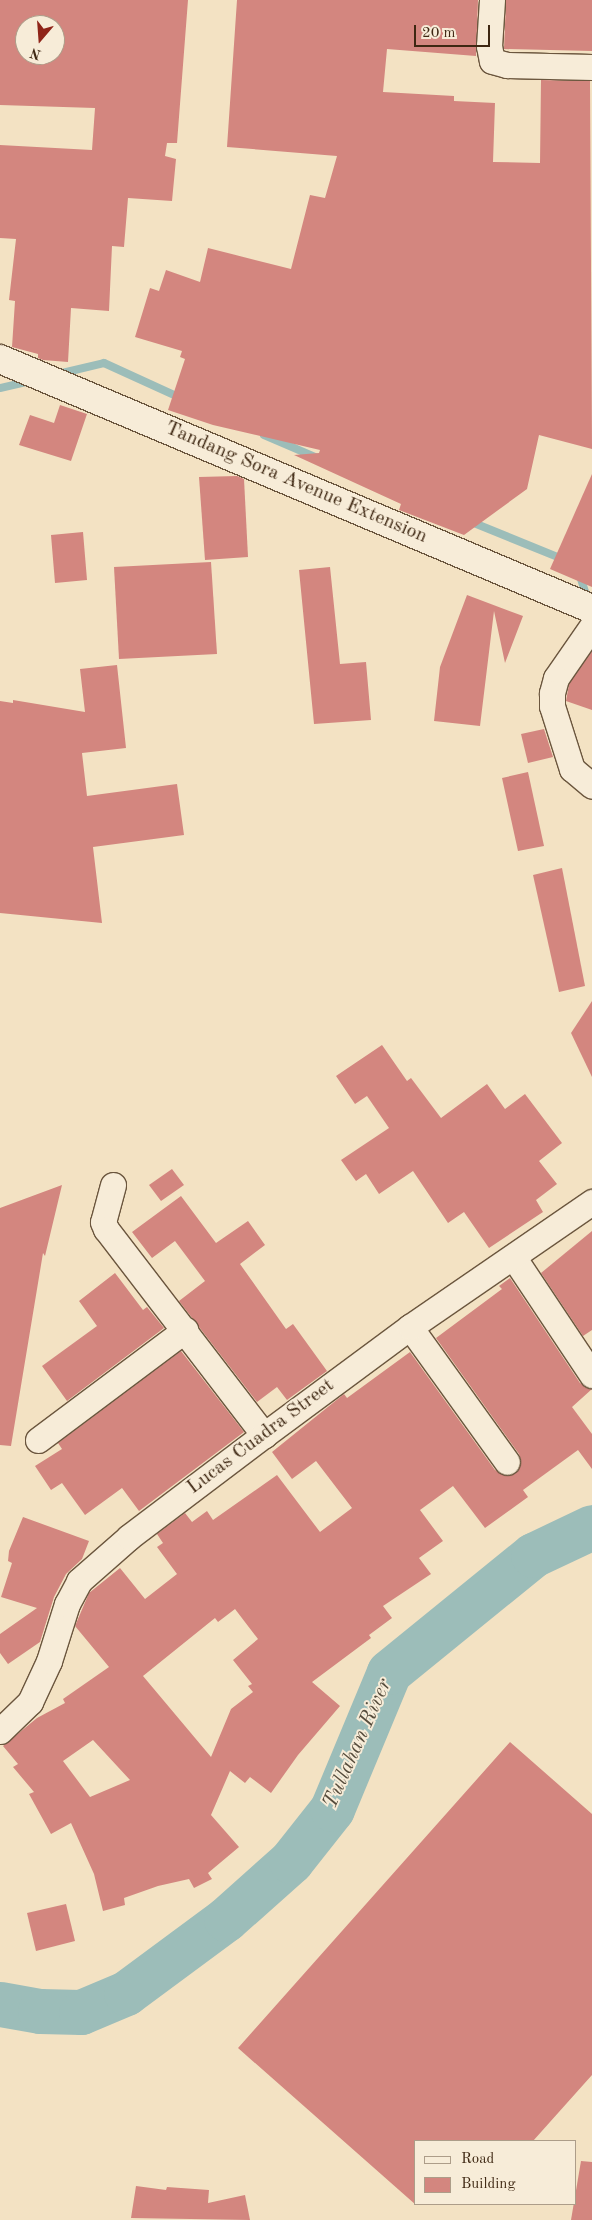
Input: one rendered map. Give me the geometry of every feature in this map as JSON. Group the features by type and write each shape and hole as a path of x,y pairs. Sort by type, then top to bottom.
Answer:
{"main road":[{"name":"Tandang Sora Avenue Extension","path":"0,359 592,608"}],"street":[{"path":"492,0 489,46 492,60 507,65 592,67"},
{"path":"592,626 556,678 552,693 572,769 592,786"},
{"path":"113,1185 103,1222 106,1229 264,1434"},
{"name":"Lucas Cuadra Street","path":"0,1732 30,1702 49,1661 67,1604 79,1581 128,1537 410,1327 514,1258 592,1202"},
{"path":"514,1258 592,1375"},
{"path":"410,1327 507,1462"},
{"path":"38,1440 185,1330"}],"building":[{"path":"0,0 188,0 177,143 167,143 165,156 176,159 172,201 128,198 124,247 112,246 109,311 71,308 68,362 43,360 38,358 38,354 12,347 15,301 9,300 16,239 0,238 0,145 92,150 95,108 0,105"},
{"path":"237,0 478,0 476,56 387,49 383,92 454,96 454,101 495,103 493,162 540,163 541,80 590,81 592,449 539,435 527,489 464,535 399,510 401,504 294,455 319,453 320,450 213,425 168,410 185,359 180,357 182,351 135,337 150,288 159,291 166,270 200,282 208,248 291,269 310,195 325,198 337,156 227,147"},
{"path":"506,0 592,0 592,51 504,49"},
{"path":"60,405 87,414 71,461 19,445 30,415 54,423"},
{"path":"592,474 592,587 550,569"},
{"path":"237,476 244,479 248,557 205,560 199,477"},
{"path":"83,532 87,580 55,583 51,535"},
{"path":"211,562 217,654 119,659 114,567"},
{"path":"330,567 340,664 366,662 371,720 314,724 299,570"},
{"path":"467,595 523,616 505,663 494,611 480,726 434,721 440,667"},
{"path":"592,651 592,710 566,701 569,684"},
{"path":"117,665 126,748 82,753 87,796 177,784 184,835 93,847 102,923 0,913 0,701 13,703 13,700 85,712 80,669"},
{"path":"544,729 553,757 528,763 521,734"},
{"path":"528,772 544,846 518,851 502,778"},
{"path":"562,868 585,986 559,992 533,875"},
{"path":"592,1001 592,1077 571,1033"},
{"path":"382,1045 407,1081 411,1078 441,1118 487,1084 505,1109 525,1094 562,1143 539,1161 557,1184 536,1200 543,1212 489,1248 464,1212 448,1223 413,1171 379,1194 366,1174 356,1181 341,1160 389,1128 367,1096 355,1104 336,1076"},
{"path":"172,1169 184,1185 161,1201 149,1185"},
{"path":"62,1185 45,1256 43,1253 11,1446 0,1445 0,1208"},
{"path":"181,1196 216,1243 248,1221 265,1245 240,1264 286,1329 293,1324 327,1371 287,1400 277,1387 257,1402 179,1301 205,1281 175,1241 152,1258 132,1232"},
{"path":"592,1231 592,1330 583,1336 541,1273"},
{"path":"115,1273 143,1310 147,1307 164,1328 67,1401 42,1366 97,1326 79,1301"},
{"path":"510,1278 580,1383 592,1389 572,1407 592,1434 592,1469 578,1450 523,1490 528,1497 485,1528 453,1486 420,1510 443,1541 419,1558 431,1574 383,1606 392,1618 369,1635 371,1638 312,1682 340,1706 298,1755 271,1793 250,1777 245,1783 230,1771 211,1815 239,1847 208,1873 212,1879 194,1888 189,1879 158,1886 124,1898 125,1905 103,1911 94,1874 71,1823 51,1834 29,1794 34,1792 13,1767 18,1764 3,1746 37,1718 65,1703 63,1699 109,1667 75,1626 89,1593 120,1568 145,1599 177,1574 157,1547 163,1543 157,1534 185,1513 192,1522 207,1511 213,1520 277,1475 320,1532 352,1508 316,1461 292,1479 272,1452 344,1394 347,1398 410,1352 495,1470 508,1476 516,1473 521,1461 519,1454 436,1338 502,1289 499,1286","holes":["235,1609 258,1639 233,1660 252,1684 248,1686 253,1692 231,1709 211,1757 143,1676 215,1618 218,1622","93,1740 130,1780 90,1797 63,1761"]},
{"path":"181,1351 244,1432 139,1511 122,1488 85,1515 62,1483 51,1490 35,1466 62,1449 58,1443"},
{"path":"23,1517 89,1541 82,1559 66,1574 54,1597 40,1642 8,1664 0,1653 0,1634 37,1608 1,1597 12,1563 8,1561 9,1551"},
{"path":"510,1742 592,1814 592,2075 534,2140 414,2140 414,2203 238,2048"},
{"path":"66,1904 75,1941 36,1951 27,1913"},
{"path":"581,2161 592,2162 592,2220 571,2220 574,2205 577,2205 577,2185"},
{"path":"136,2186 166,2190 167,2187 209,2190 208,2203 245,2195 250,2220 131,2218"}],"waterway":[{"path":"58,374 104,363 183,399"},
{"path":"0,388 30,381"},
{"path":"264,435 315,457"},
{"path":"469,521 565,560"},
{"path":"579,573 588,600"},
{"name":"Tullahan River","path":"0,2004 40,2011 81,2012 126,1993 226,1919 291,1861 332,1809 389,1672 533,1555 592,1527"}]}
